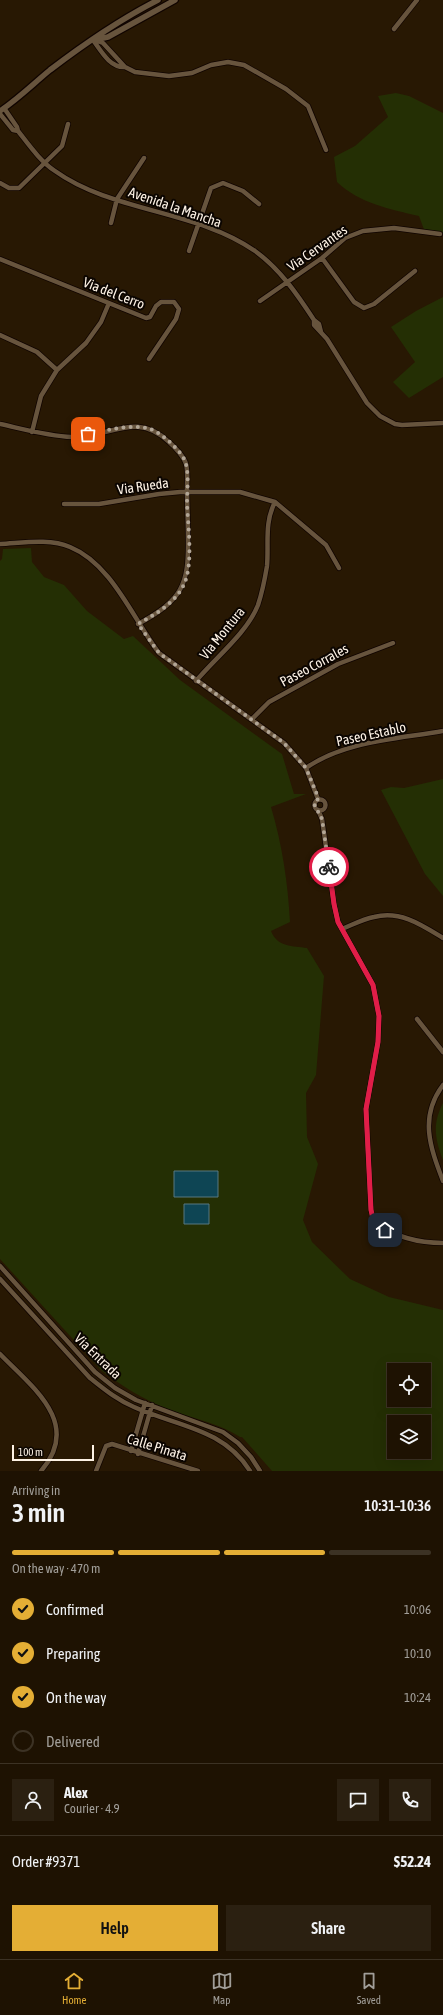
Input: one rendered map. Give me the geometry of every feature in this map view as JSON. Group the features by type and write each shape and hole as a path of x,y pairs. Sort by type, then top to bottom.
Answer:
{"street":[{"path":"1,111 51,70 94,40 102,32 158,0"},
{"path":"94,40 108,37 175,0"},
{"path":"394,29 417,0"},
{"path":"94,40 112,64 117,67 125,67"},
{"path":"94,40 103,43 125,67 134,72 169,76 192,73 211,65 228,62 244,65 286,89 308,106 326,150"},
{"name":"Avenida la Mancha","path":"1,111 18,127 18,131 44,163 74,183 117,199 198,225 238,241 255,251 289,282 314,320 319,324 320,332 352,377 367,403 380,416 395,424 402,425 443,423"},
{"path":"0,183 9,188 19,188 62,146 68,124"},
{"path":"111,223 117,199 144,158"},
{"path":"189,251 211,188 223,183 243,191 259,204"},
{"name":"Via Cervantes","path":"260,301 322,258 345,238 363,231 394,228 440,234"},
{"path":"322,258 354,302 364,308 374,304 415,271"},
{"name":"Via del Cerro","path":"0,259 146,318 150,317 156,306 161,302 174,302 179,309 176,319 149,359"},
{"path":"32,432 41,396 56,370 86,343 100,322 109,304"},
{"path":"0,335 37,352 56,370"},
{"path":"0,424 32,432 73,437 132,426 151,429 162,435 174,447 186,463 188,561 185,582 176,597 164,608 138,624"},
{"name":"Via Rueda","path":"64,504 99,504 159,494 187,492 240,492 274,502 326,545 339,568"},
{"name":"Via Montura","path":"196,681 245,627 258,605 267,566 267,525 274,502"},
{"path":"0,544 54,543 70,547 86,556 105,572 124,599 138,624 159,653 284,743 306,768 318,799 324,802 322,819"},
{"name":"Paseo Corrales","path":"252,720 269,702 338,664 393,643"},
{"name":"Paseo Establo","path":"306,768 330,754 357,746 443,732"},
{"path":"318,799 314,804 322,819 334,904 342,929 373,985 379,1016 378,1042 366,1117 371,1210 374,1223 385,1230 407,1238 430,1243 443,1243"},
{"path":"318,810 324,808"},
{"path":"342,929 374,916 397,916 418,922 443,938"},
{"path":"417,1019 443,1052"},
{"path":"443,1085 434,1096 429,1115 429,1135 433,1154 443,1181"},
{"name":"Via Entrada","path":"0,1266 95,1372 115,1388 145,1403 223,1432 238,1443 251,1457 260,1471"},
{"name":"Via Entrada","path":"0,1279 90,1378 121,1401 210,1435 235,1451 250,1471"},
{"path":"0,1354 49,1406 55,1418 57,1431 56,1442 53,1452 41,1471"},
{"path":"131,1451 145,1403"},
{"path":"138,1454 152,1405"},
{"name":"Calle Pinata","path":"96,1471 106,1446 109,1445 198,1471"}],"green space":[{"path":"396,93 409,96 443,113 443,235 426,235 419,216 386,208 365,200 355,195 337,182 334,157 355,146 388,117 378,96"},
{"path":"443,297 443,377 409,398 393,382 415,362 391,327 416,311"},
{"path":"31,548 32,562 44,577 64,585 87,611 124,639 133,636 180,680 282,754 294,794 306,794 271,807 284,864 290,922 271,931 281,943 307,948 324,976 316,1075 306,1093 307,1137 318,1164 303,1220 312,1242 350,1279 389,1297 443,1310 443,1471 272,1471 242,1437 220,1426 176,1412 147,1400 102,1371 0,1259 0,561 2,559 3,549"},
{"path":"443,779 443,896 425,874 381,790 391,787 404,788"},
{"path":"443,1103 443,1160 438,1145 436,1125"}],"water":[{"path":"174,1171 218,1171 218,1197 174,1197"},
{"path":"184,1204 209,1204 209,1224 184,1224"}],"way so far":[{"path":"88,434 132,426 151,429 162,435 174,447 186,463 188,561 185,582 176,597 164,608 138,624 159,653 284,743 306,768 318,797 314,804 322,819 329,867"}],"route":[{"path":"329,867 338,922 373,985 379,1016 378,1042 366,1109 366,1124 371,1210 374,1223 385,1230"}]}
